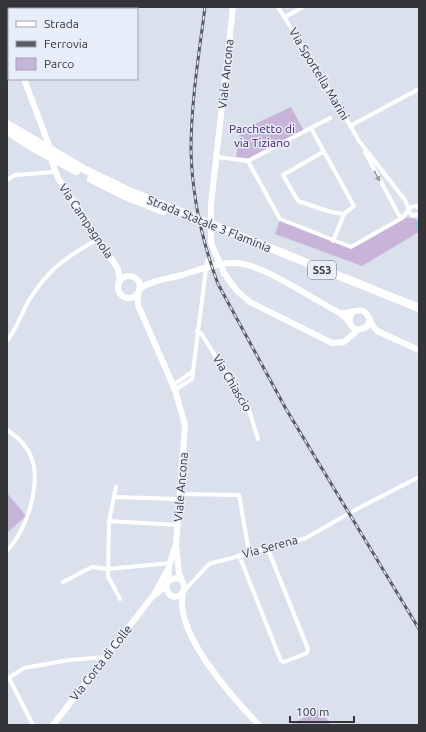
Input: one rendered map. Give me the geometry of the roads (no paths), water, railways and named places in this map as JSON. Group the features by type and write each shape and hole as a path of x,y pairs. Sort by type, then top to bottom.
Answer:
{"highway":[{"path":"7,121 27,137"},
{"name":"Strada Statale 3 Flaminia","path":"7,124 27,137 102,179 190,219"},
{"name":"Strada Statale 3 Flaminia","path":"7,131 30,146 103,186 190,219 419,313"},
{"path":"7,135 30,146"},
{"name":"Strada Statale 3 Flaminia","path":"224,233 419,308"}],"main road":[{"name":"Viale Ancona","path":"233,7 211,204 210,236 214,251 224,273 237,290 250,302 332,342 340,343 361,330"},
{"path":"24,80 49,145"},
{"name":"Via Campagnola","path":"52,162 54,172 118,269 120,281 119,291 124,296 131,297 138,305 174,388 186,430"},
{"path":"138,282 152,282 234,263 244,264 263,271 340,313 350,323 361,330 377,331 419,350"},
{"name":"Via Campagnola","path":"118,269 138,282 138,305"},
{"path":"120,281 124,277 130,276"},
{"path":"131,297 152,282"},
{"path":"340,313 352,313 358,310 364,311 369,316 370,322 377,331"},
{"path":"350,336 352,313"},
{"path":"361,330 370,322"},
{"name":"Viale Ancona","path":"172,595 168,583 176,544 186,430"},
{"name":"Viale Ancona","path":"172,562 182,580 184,592 183,606"},
{"name":"Viale Ancona","path":"151,599 172,562"},
{"path":"168,583 173,578 182,580"},
{"name":"Via Corta di Colle","path":"53,725 151,599 168,583"},
{"path":"151,599 161,595 172,595 184,592"},
{"path":"172,595 183,606 196,647 246,711 259,725"}],"street":[{"name":"Via Sportella Marini","path":"278,7 285,16 350,126 402,218"},
{"path":"285,16 303,7"},
{"path":"350,126 419,89"},
{"path":"217,157 248,161 330,118"},
{"path":"311,128 354,206 344,214 333,241"},
{"name":"Via Sportella Marini","path":"359,142 405,200 409,210 416,217"},
{"path":"323,152 283,175 298,201 331,212 344,214"},
{"path":"248,161 280,219 351,247 402,218 409,210"},
{"name":"Via Campagnola","path":"7,180 15,175 54,172"},
{"name":"Via Sportella Marini","path":"405,200 417,206"},
{"name":"Via Sportella Marini","path":"409,210 417,206"},
{"path":"402,218 416,217"},
{"path":"7,341 29,301 53,268 70,255 98,239"},
{"path":"174,388 192,379 206,261"},
{"name":"Via Chiascio","path":"197,332 201,333 250,410 258,439"},
{"path":"167,373 176,379 181,379 187,377 192,372"},
{"path":"174,388 181,379"},
{"path":"7,430 20,440 29,451 34,466 36,482 25,524 7,551"},
{"path":"353,511 419,477"},
{"path":"116,487 109,521 108,576 120,599"},
{"path":"114,497 239,495 249,552"},
{"name":"Via Serena","path":"184,592 209,564 267,547 306,538 348,514"},
{"path":"109,521 178,525"},
{"path":"239,555 281,661 284,662 307,653 308,649 267,547"},
{"path":"63,582 92,567 108,569 172,562"},
{"path":"182,580 188,582 195,580"},
{"path":"33,725 8,679 24,668 69,660 106,657"}],"waterway":[{"path":"417,224 419,228"}],"railway":[{"path":"205,7 194,96 191,150 193,184 199,218 212,268 218,284 286,409 419,629"}],"park label":[{"name":"Parchetto di via Tiziano","path":"262,136"}]}
